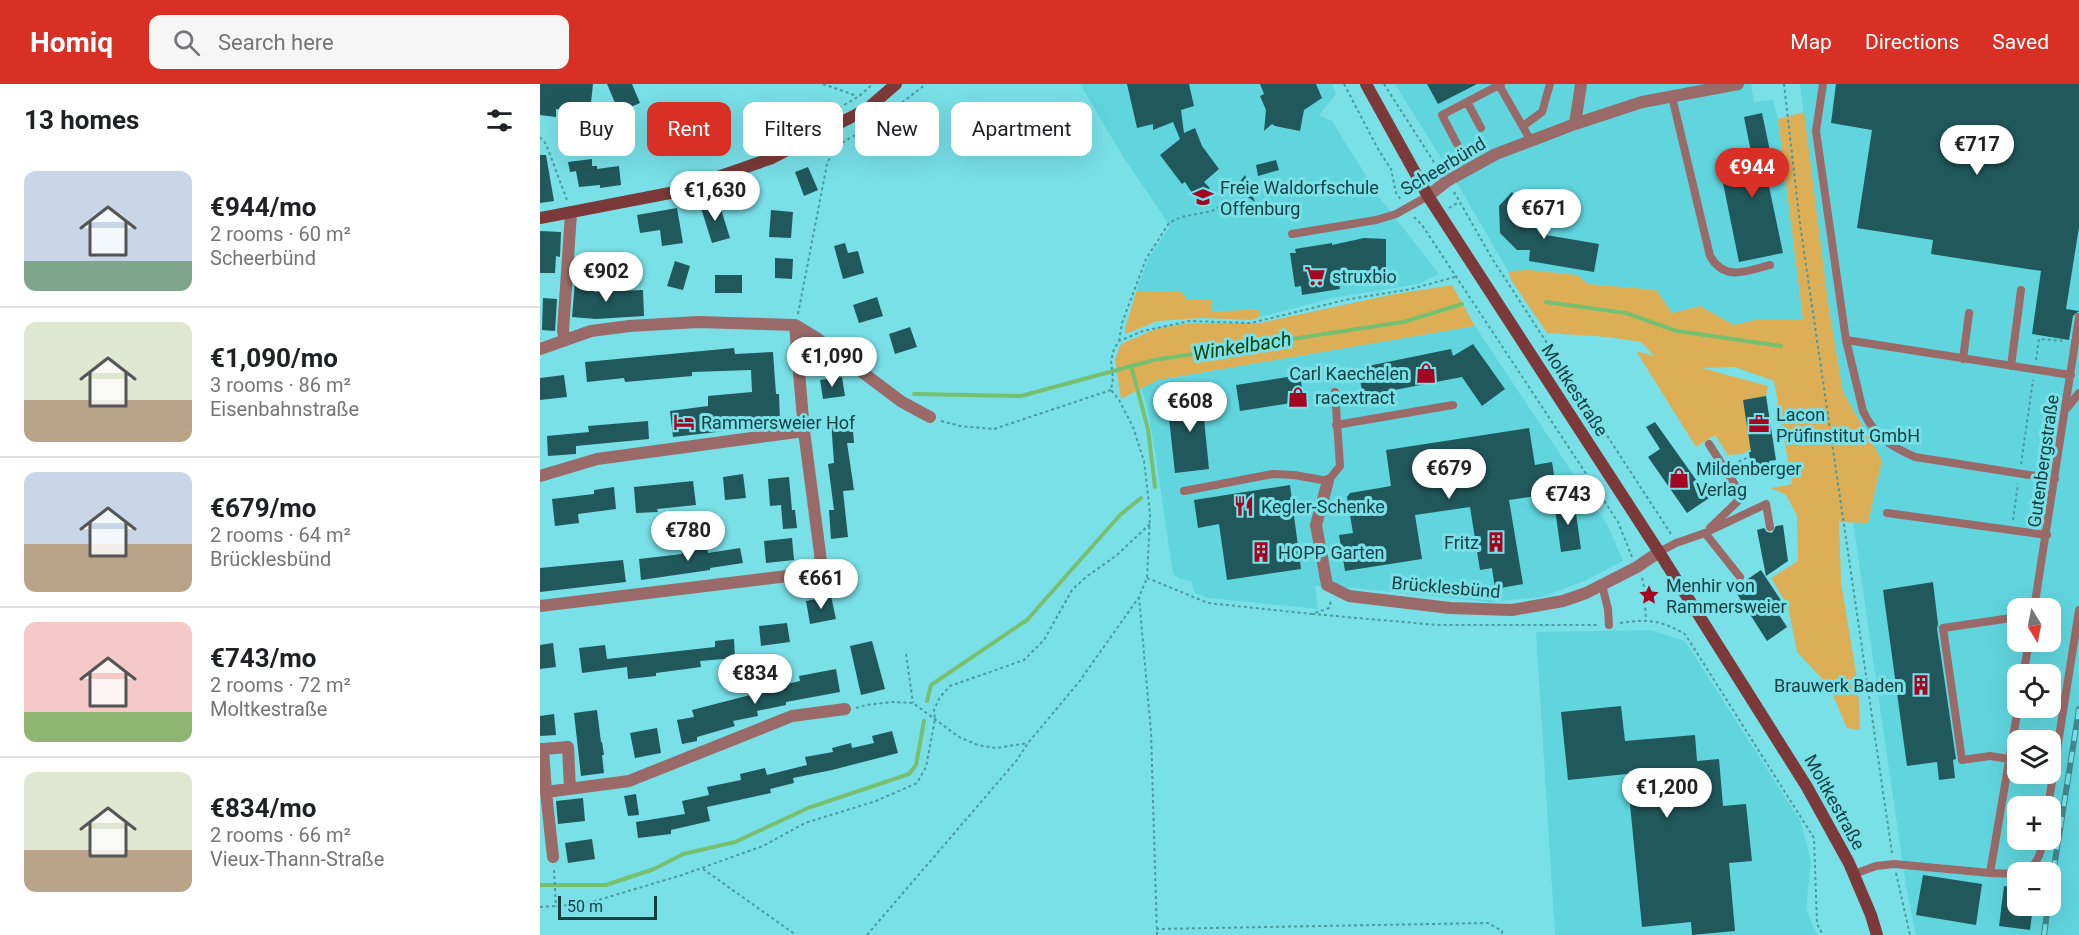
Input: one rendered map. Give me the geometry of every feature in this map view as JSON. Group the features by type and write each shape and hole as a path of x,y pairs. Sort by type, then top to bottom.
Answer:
{"street":[{"path":"540,218 675,192 772,158 867,109 897,84"},
{"name":"Moltkestraße","path":"1366,84 1428,196 1796,768 1854,873 1872,915 1877,935"},
{"path":"1575,124 1581,84"},
{"name":"Scheerbünd","path":"1428,196 1447,181 1496,154 1575,124 1642,102 1738,84"},
{"path":"565,340 563,331 571,213"},
{"path":"540,350 591,331 663,323 795,325 818,339 902,402 930,417"},
{"path":"540,606 804,574 820,561 804,431 795,325"},
{"path":"540,476 597,459 804,431"},
{"path":"1327,585 1316,525 1328,481"},
{"name":"Brücklesbünd","path":"1327,585 1349,596 1450,608 1512,610 1563,601 1602,585 1637,567 1659,552"},
{"path":"546,792 629,781 792,716 845,709"},
{"path":"553,857 541,749 567,747 570,789"}],"lane":[{"path":"1523,126 1542,112 1550,84"},
{"path":"1823,84 1816,131 1846,340 1863,411 1873,431 1897,449 1915,457 2055,479"},
{"path":"1457,144 1442,116 1500,85 1531,141"},
{"path":"1672,97 1710,256 1716,267 1724,272 1734,273 1770,266"},
{"path":"1467,102 1481,128"},
{"name":"Scheerbünd","path":"1292,234 1376,220 1396,214 1428,196"},
{"path":"2011,366 2021,290"},
{"path":"1963,359 1969,313"},
{"name":"Gutenbergstraße","path":"2036,598 2079,317"},
{"path":"1846,340 2071,375"},
{"path":"1184,491 1273,474 1328,481 1340,466 1335,392"},
{"path":"2066,409 2079,393"},
{"path":"1336,425 1453,405"},
{"path":"1705,533 1738,501 1736,485 1708,444"},
{"path":"1659,552 1766,504 1770,527"},
{"path":"1887,513 2047,535"},
{"path":"1705,533 1740,578"},
{"path":"1602,585 1609,625"},
{"path":"2050,796 2079,610"},
{"path":"2007,619 1943,628 1962,760 1990,756 2007,759"},
{"path":"1990,873 2007,771"},
{"path":"1854,873 1876,866 1894,864 2007,874"}],"path":[{"path":"823,84 858,97 873,84"},
{"path":"795,325 827,164 835,147 876,123 926,84"},
{"path":"1344,84 1391,169"},
{"path":"1384,84 1402,116 1447,181 1493,260 1676,543"},
{"path":"1784,84 1800,224 1894,864 1910,935"},
{"path":"540,137 546,144 556,168 571,213"},
{"path":"867,935 1017,760 1028,743 1079,682 1139,597 1147,578 1150,524 1144,461 1133,428 1111,390 1113,378 1111,361 1119,341 1122,323 1146,260 1169,223 1181,217 1212,211 1231,200"},
{"path":"1422,225 1618,522 1627,548 1645,584 1643,598 1646,620"},
{"path":"1119,341 1143,331 1190,321 1251,323 1345,300 1411,289 1455,277"},
{"path":"2011,530 2039,339 2065,342 2066,336 2062,336"},
{"path":"930,417 960,426 994,429 1111,390"},
{"path":"1724,468 1749,457"},
{"path":"540,908 585,904 702,868 764,846 805,823 876,801 917,783 926,767 935,719 934,710 940,697 950,686 1024,660 1044,640 1072,590 1117,555 1150,524"},
{"path":"1147,578 1208,603 1438,626 1609,625 1646,620 1666,623 1685,634 1814,838 1817,924 1822,935"},
{"path":"1312,614 1329,608 1332,599 1327,585"},
{"path":"1139,597 1151,732 1157,935"},
{"path":"906,654 913,703"},
{"path":"845,709 892,702 913,703 959,736 978,745 996,748 1028,743"},
{"path":"702,868 796,935"},
{"path":"554,877 556,907"},
{"path":"1156,929 1488,923 1502,931 1502,935"}],"shaded area":[{"path":"1080,84 1332,84 1336,94 1319,115 1332,121 1379,197 1439,274 1419,284 1333,298 1260,317 1258,309 1212,312 1187,300 1181,291 1136,292 1148,259 1170,226 1124,158"},
{"path":"1395,84 1751,84 1754,102 1773,100 1778,119 1803,320 1755,320 1734,325 1700,306 1672,313 1656,290 1588,284 1577,275 1529,270 1508,271"},
{"path":"1800,84 2079,84 2079,935 1916,935 1906,886 1853,522 1868,523 1882,460 1843,392 1829,309"},
{"path":"1804,112 1829,309 1843,392 1882,460 1868,523 1839,522 1841,582 1858,685 1860,730 1847,728 1829,686 1797,652 1788,606 1771,578 1798,561 1797,515 1786,495 1771,488 1792,484 1774,381 1735,367 1702,368 1768,386 1766,396 1744,400 1751,449 1742,454 1728,455 1715,435 1696,447 1636,351 1654,356 1641,342 1608,337 1547,333 1511,280 1508,271 1529,270 1577,275 1588,284 1656,290 1672,313 1700,306 1734,325 1755,320 1803,320 1778,119"},
{"path":"1452,285 1475,326 1158,380 1121,399 1115,359 1121,344 1158,328 1192,323 1260,323 1390,295"},
{"path":"1181,291 1187,300 1211,299 1212,312 1258,309 1260,317 1251,320 1202,318 1157,321 1126,334 1125,329 1136,292"},
{"path":"1475,326 1608,526 1623,561 1587,580 1542,597 1491,602 1315,586 1318,609 1208,598 1195,593 1191,581 1180,579 1173,574 1155,451 1147,406 1141,388 1158,380"},
{"path":"1651,630 1685,641 1801,822 1811,861 1806,909 1817,935 1555,935 1536,632"}],"building":[{"path":"540,84 593,84 591,102 558,102 556,117 540,115"},
{"path":"607,84 632,84 640,103 635,105 635,102 615,102"},
{"path":"1127,84 1189,84 1194,106 1181,110 1184,133 1195,128 1202,146 1219,169 1204,182 1210,188 1196,199 1185,182 1182,184 1160,155 1180,139 1173,122 1153,130 1153,124 1137,128"},
{"path":"1260,84 1316,84 1322,98 1304,110 1300,131 1272,124 1264,131 1266,110 1260,96 1264,94"},
{"path":"1427,84 1477,84 1438,104"},
{"path":"1836,84 2079,84 2079,227 2066,309 2079,311 2073,316 2069,340 2032,334 2041,271 1931,254 1933,240 1857,228 1872,130 1831,123"},
{"path":"1762,113 1771,156 1763,158 1783,253 1739,262 1720,168 1753,162 1744,117"},
{"path":"540,155 546,155 554,201 540,203"},
{"path":"592,159 592,166 597,166 597,169 619,166 621,185 600,188 600,185 579,187 576,171 570,172 568,162"},
{"path":"1276,160 1279,170 1258,176 1256,165"},
{"path":"808,167 818,190 804,196 795,172"},
{"path":"1245,175 1255,202 1235,188"},
{"path":"1512,192 1540,234 1599,244 1594,272 1529,261 1530,250 1517,250 1500,233 1499,206"},
{"path":"718,200 730,238 712,243 700,205"},
{"path":"677,208 683,243 662,246 660,230 640,233 637,215"},
{"path":"771,210 793,212 791,238 769,237"},
{"path":"540,231 561,232 560,257 556,256 555,273 540,273"},
{"path":"1364,238 1386,239 1386,273 1366,273 1366,277 1338,280 1340,289 1302,295 1301,286 1295,287 1290,253 1296,253 1295,249 1332,243 1332,245"},
{"path":"845,243 848,253 858,251 864,273 843,279 834,246"},
{"path":"775,258 793,259 792,279 775,278"},
{"path":"675,261 690,266 683,290 667,286"},
{"path":"715,275 742,275 742,293 715,293"},
{"path":"575,282 595,283 594,292 643,290 644,316 596,319 572,317"},
{"path":"877,297 883,316 859,323 853,305"},
{"path":"543,298 557,299 555,331 542,330"},
{"path":"910,327 917,347 895,354 889,334"},
{"name":"Carl Kaechelen","path":"1473,344 1505,389 1482,406 1462,377 1363,396 1358,368 1451,349 1453,356"},
{"path":"734,348 735,354 773,352 780,422 742,422 743,429 673,437 670,411 708,406 708,396 752,392 751,370 692,372 692,376 625,382 624,378 587,382 585,362"},
{"path":"564,375 567,397 540,400 540,378"},
{"path":"1300,375 1304,401 1240,411 1236,385"},
{"path":"842,377 845,396 823,399 820,380"},
{"name":"Lacon Prüfinstitut GmbH","path":"1766,396 1776,460 1769,461 1769,465 1751,468 1749,452 1751,452 1743,400"},
{"path":"1188,398 1189,402 1216,399 1218,418 1204,419 1209,469 1175,473 1167,400"},
{"path":"852,419 854,443 847,443 854,490 843,491 848,537 831,539 829,510 834,510 828,464 834,463 831,421"},
{"path":"648,421 649,439 576,446 576,454 548,456 547,436 589,432 588,426"},
{"name":"Mildenberger Verlag","path":"1655,422 1709,498 1687,513 1648,457 1660,449 1646,427"},
{"path":"1529,428 1535,465 1552,462 1557,493 1509,500 1523,584 1495,589 1492,568 1480,570 1470,507 1415,515 1422,559 1345,571 1339,535 1353,533 1347,497 1350,493 1391,486 1386,450"},
{"path":"743,474 746,498 725,500 723,477"},
{"path":"789,477 792,510 795,510 797,528 783,529 781,505 770,506 768,479"},
{"path":"693,481 696,505 657,509 658,512 636,513 634,487"},
{"path":"1290,485 1301,569 1227,580 1219,524 1198,528 1194,500"},
{"path":"614,487 616,509 578,514 579,523 555,526 552,499 594,494 594,490"},
{"path":"1574,499 1581,549 1561,552 1554,502"},
{"path":"1783,525 1788,561 1766,576 1757,530 1764,528 1767,532 1772,533 1776,526"},
{"path":"792,538 794,560 766,563 764,541"},
{"path":"707,545 708,553 740,548 743,563 641,580 639,559 682,554 681,548"},
{"path":"623,560 626,582 540,592 540,568"},
{"path":"1761,570 1782,602 1774,607 1787,627 1767,641 1737,594 1743,590 1739,585"},
{"name":"Brauwerk Baden","path":"1933,582 1937,629 1956,759 1953,760 1955,778 1939,780 1937,762 1907,766 1883,590"},
{"path":"831,596 836,619 810,624 806,601"},
{"path":"787,623 790,642 761,646 759,626"},
{"path":"734,639 735,658 700,661 701,667 628,679 627,667 582,673 579,648 605,645 607,659 715,647 715,641"},
{"path":"872,641 885,689 861,695 850,646"},
{"path":"553,643 556,667 540,669 540,645"},
{"path":"836,669 840,692 786,702 786,705 757,711 758,716 733,721 735,726 697,737 697,741 682,744 677,720 694,717 692,710 800,681 799,676"},
{"path":"1621,706 1625,741 1695,735 1697,761 1719,759 1723,806 1746,804 1752,861 1729,863 1735,931 1692,935 1691,922 1642,927 1627,774 1568,780 1561,712"},
{"path":"597,710 604,755 602,755 604,773 581,776 574,713"},
{"path":"554,714 556,735 540,736 540,716"},
{"path":"657,728 661,753 635,758 630,733"},
{"path":"892,731 898,753 793,778 794,783 770,789 771,793 707,807 710,821 671,830 671,834 638,838 636,822 685,814 682,801 709,795 707,787 741,780 740,774 765,768 767,775 807,765 805,757 833,752 832,748 851,743 852,748 874,743 872,736"},
{"path":"636,794 639,815 628,816 624,796"},
{"path":"583,798 585,821 558,824 556,801"},
{"path":"592,839 595,859 568,863 565,843"},
{"path":"1923,875 1982,884 1976,925 1916,915"},
{"path":"2004,886 2007,886 2007,916 2032,916 2030,930 1999,926"}],"waterway":[{"name":"Winkelbach","path":"1546,302 1626,313 1677,331 1781,346"},
{"name":"Winkelbach","path":"914,394 1021,396 1154,360 1403,322 1462,304"},
{"path":"1131,366 1148,429 1155,487"},
{"path":"927,701 931,685 1027,620 1121,514 1141,498"},
{"path":"540,885 606,885 654,869 683,854 735,842 808,808 909,774 916,765 924,721"}],"railway":[{"path":"2055,862 2079,709"},
{"path":"2044,935 2047,916"}],"place":[{"name":"Freie Waldorfschule Offenburg","path":"1203,197"},
{"name":"struxbio","path":"1315,276"},
{"name":"Carl Kaechelen","path":"1426,373"},
{"name":"racextract","path":"1298,397"},
{"name":"Rammersweier Hof","path":"684,422"},
{"name":"Lacon Prüfinstitut GmbH","path":"1759,424"},
{"name":"Mildenberger Verlag","path":"1679,478"},
{"name":"Kegler-Schenke","path":"1244,506"},
{"name":"Fritz","path":"1496,542"},
{"name":"HOPP Garten","path":"1261,552"},
{"name":"Menhir von Rammersweier","path":"1649,595"},
{"name":"Brauwerk Baden","path":"1921,685"}]}
